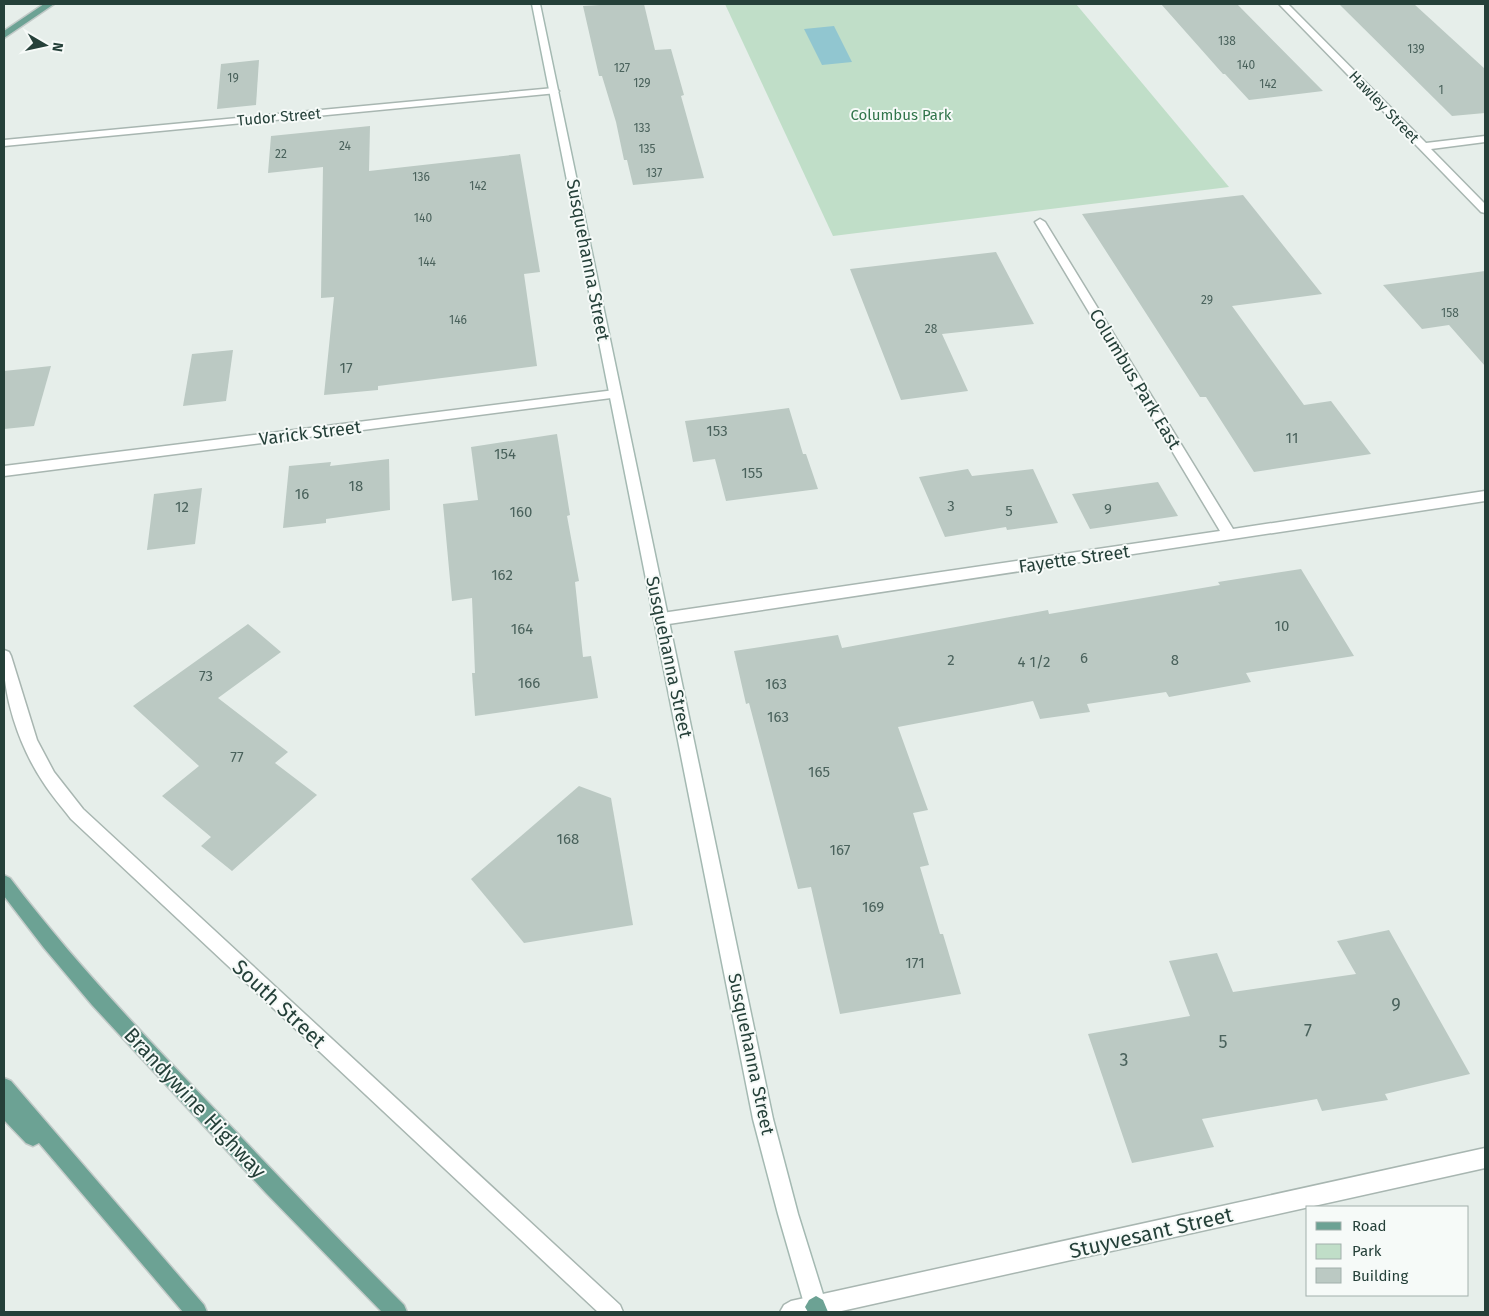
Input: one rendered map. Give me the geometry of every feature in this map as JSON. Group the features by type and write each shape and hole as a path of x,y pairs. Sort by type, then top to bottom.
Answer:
{"main road":[{"path":"4,35 50,4"},
{"name":"Brandywine Highway","path":"4,883 50,944 131,1036 318,1233 397,1312"},
{"path":"4,1088 197,1312"},
{"path":"4,1106 118,1222"}],"street":[{"name":"Susquehanna Street","path":"536,4 763,1119 788,1214 817,1310"},
{"name":"Hawley Street","path":"1283,4 1485,210"},
{"name":"Tudor Street","path":"4,143 554,91"},
{"path":"1422,147 1485,139"},
{"name":"Columbus Park East","path":"1040,222 1230,536"},
{"name":"Varick Street","path":"4,471 616,394"},
{"name":"Fayette Street","path":"662,619 1230,536 1485,496"},
{"name":"South Street","path":"4,656 29,741 48,777 77,814 613,1312"},
{"name":"Stuyvesant Street","path":"817,1310 1485,1158"},
{"path":"791,1312 817,1310"}],"green space":[{"name":"Columbus Park","path":"725,4 1076,4 1229,187 833,236"}],"water":[{"path":"834,26 852,62 822,65 804,29"}],"building":[{"path":"644,4 655,50 671,49 684,95 681,96 704,178 633,185 627,160 624,160 616,122 602,76 599,76 583,6"},
{"path":"1161,4 1237,4 1323,91 1249,100 1223,74"},
{"path":"1339,4 1414,4 1485,69 1485,113 1452,116"},
{"path":"259,60 256,105 217,109 221,64"},
{"path":"370,126 369,171 520,154 540,272 524,274 537,366 378,386 378,390 324,395 334,297 321,298 323,167 268,173 271,136"},
{"path":"1243,195 1322,294 1232,306 1304,405 1331,401 1371,454 1254,472 1206,397 1200,397 1082,214"},
{"path":"996,252 1034,324 942,334 968,391 901,400 850,269"},
{"path":"1485,271 1485,366 1449,325 1422,329 1383,285"},
{"path":"233,350 226,401 183,406 192,354"},
{"path":"51,366 34,426 4,429 4,371"},
{"path":"789,408 803,454 806,454 818,489 726,501 715,459 693,462 685,421"},
{"path":"557,434 570,515 567,516 579,581 575,582 583,657 591,656 598,698 475,716 472,673 475,673 472,598 452,601 443,504 478,500 471,447"},
{"path":"389,459 390,510 326,519 326,523 283,528 289,466 331,462 330,466"},
{"path":"968,469 972,476 1033,469 1058,523 1007,530 1006,527 945,537 919,477"},
{"path":"1158,482 1178,516 1090,529 1072,494"},
{"path":"202,488 195,544 147,550 154,494"},
{"path":"1301,569 1354,656 1246,673 1251,682 1169,697 1166,692 1087,704 1090,712 1040,719 1033,701 898,727 928,810 913,813 929,865 920,867 940,934 943,934 961,994 840,1014 811,887 798,889 749,703 746,704 734,651 838,635 842,648 1048,610 1049,614 1220,585 1218,582"},
{"path":"248,624 281,652 218,698 288,752 275,763 317,795 232,871 201,846 211,837 162,796 199,766 133,706"},
{"path":"579,786 611,798 633,925 524,943 471,879"},
{"path":"1389,930 1470,1074 1385,1094 1388,1100 1322,1111 1317,1099 1202,1119 1214,1147 1132,1163 1088,1034 1190,1016 1169,961 1217,953 1233,992 1356,974 1337,941"}]}
